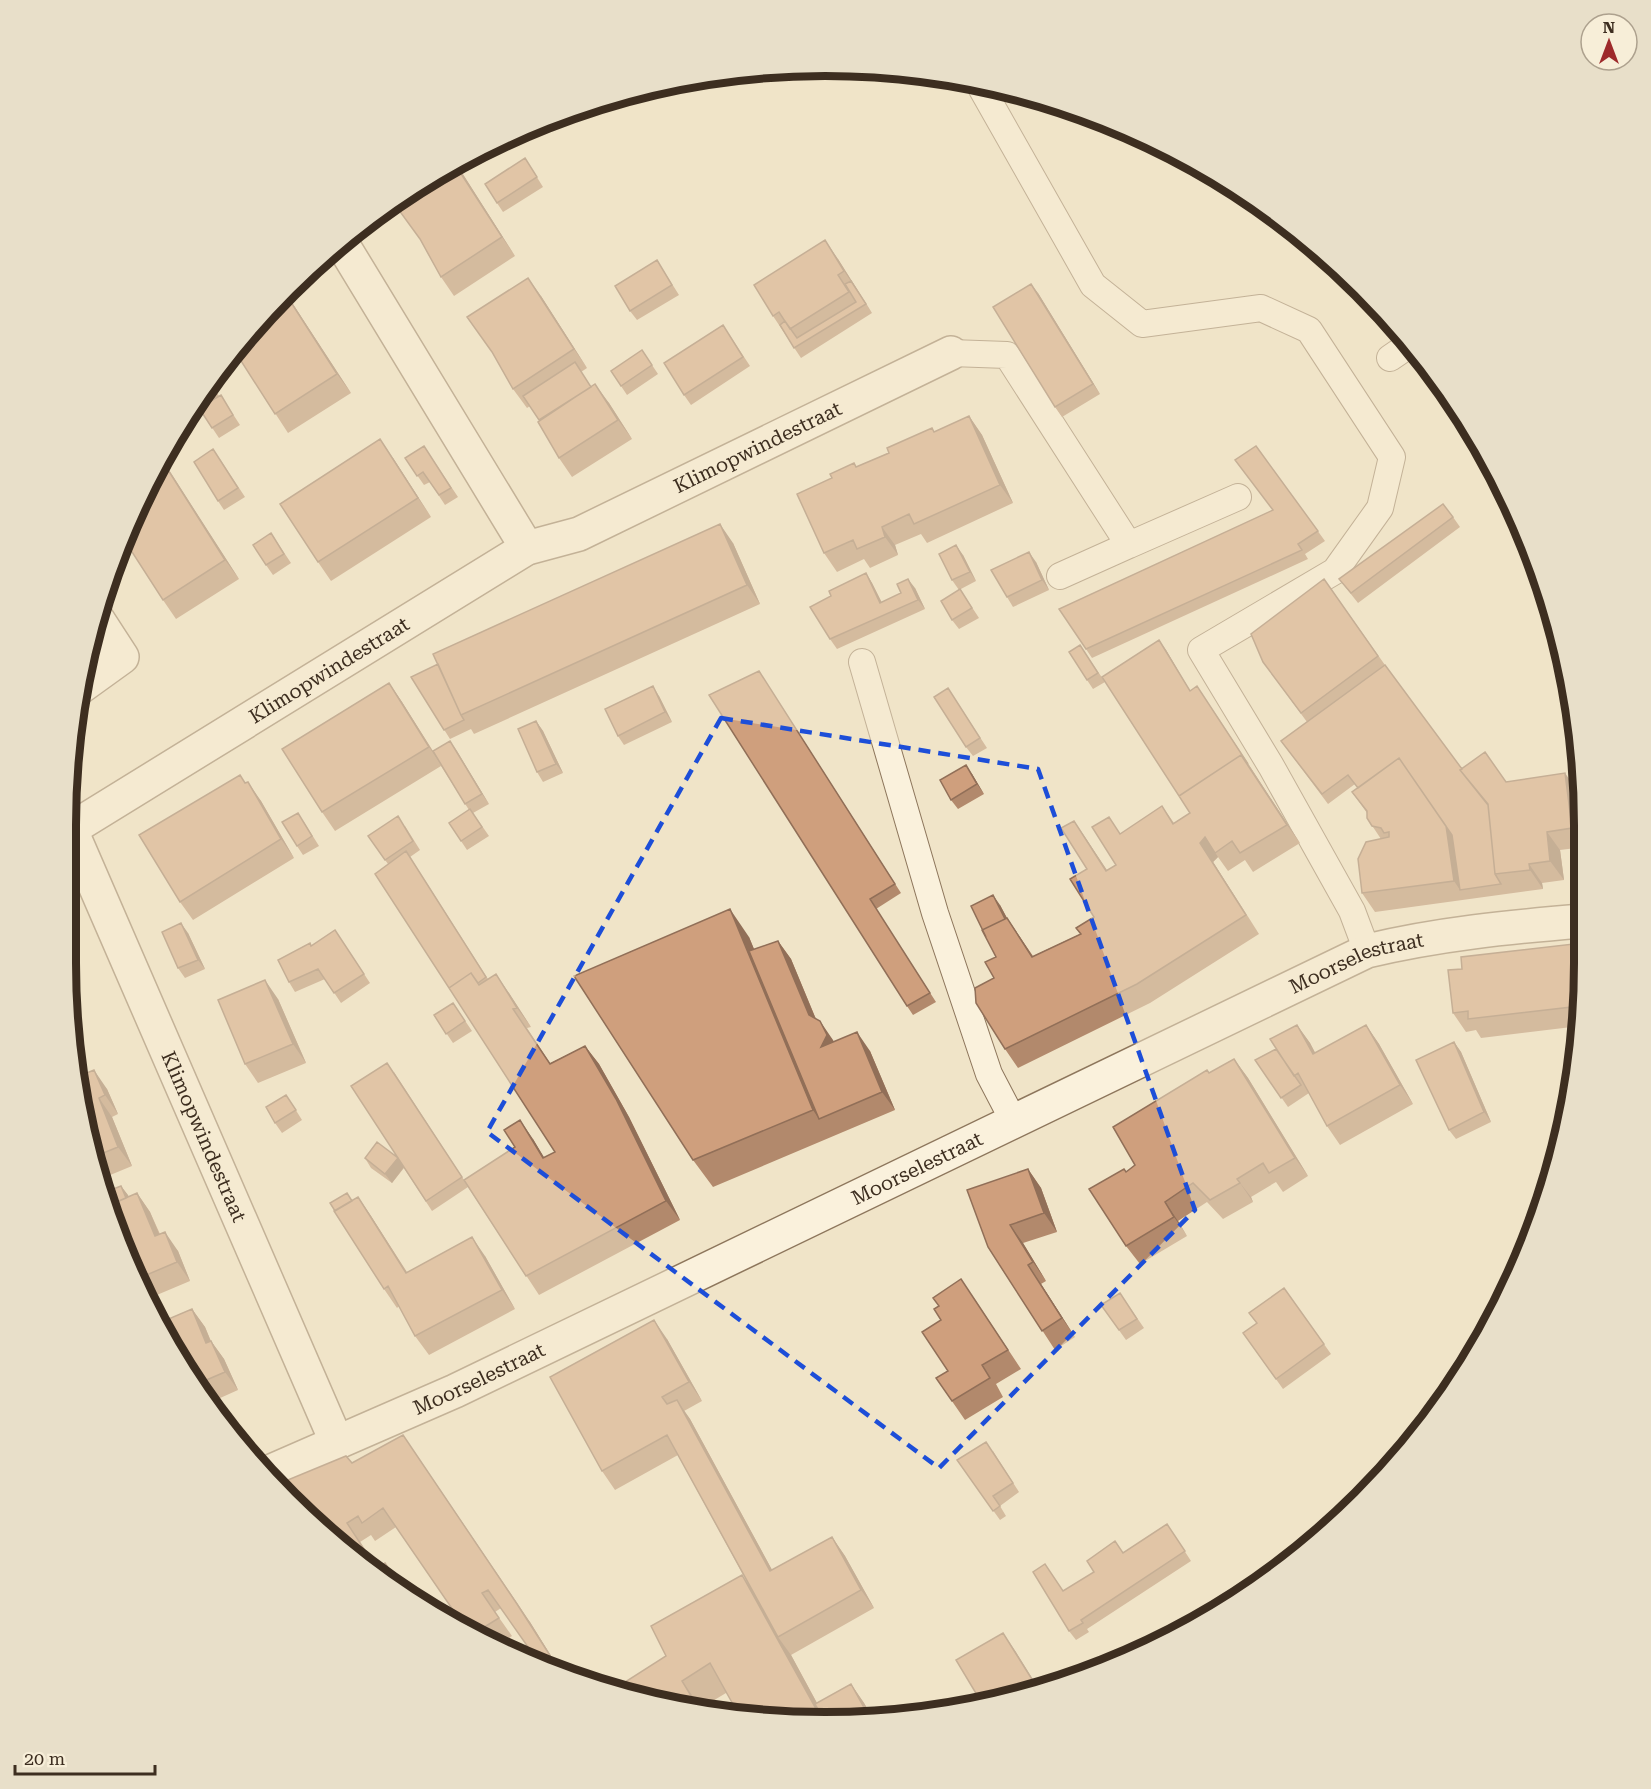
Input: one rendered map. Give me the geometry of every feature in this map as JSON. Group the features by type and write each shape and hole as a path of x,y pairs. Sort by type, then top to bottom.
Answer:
{"street":[{"path":"346,250 527,549"},
{"name":"Klimopwindestraat","path":"76,821 527,549 579,534 951,353"},
{"path":"91,679 122,657 103,628"},
{"name":"Klimopwindestraat","path":"76,841 337,1443"},
{"name":"Moorselestraat","path":"274,1470 455,1391 818,1218 1013,1120 1367,951 1458,933 1574,922"}],"lane":[{"path":"985,94 1093,285 1142,324 1261,308 1309,330 1392,457 1380,508 1335,571 1201,650 1271,766 1352,911 1367,951"},
{"path":"951,353 1007,356 1129,545"},
{"path":"1060,576 1238,497"},
{"path":"862,662 935,914 989,1074 1013,1120"}],"highlighted area":[{"path":"721,718 1038,769 1195,1210 939,1468 487,1132"}],"building":[{"path":"525,158 537,177 497,203 485,184"},
{"path":"460,172 502,237 441,277 420,239 399,210"},
{"path":"825,240 844,271 838,275 849,292 790,329 779,312 773,316 754,285"},
{"path":"657,260 672,285 630,311 615,286"},
{"path":"528,278 574,349 513,389 492,352 467,317"},
{"path":"851,281 866,304 794,348 780,325 785,321 797,338 856,302 845,284"},
{"path":"1031,284 1093,384 1055,407 993,307"},
{"path":"291,302 337,374 275,414 240,359"},
{"path":"723,325 743,357 684,395 664,363"},
{"path":"642,350 652,365 621,386 611,371"},
{"path":"575,362 591,387 539,420 523,396"},
{"path":"595,384 618,420 559,458 538,422"},
{"path":"221,395 233,415 212,428 201,412 207,403"},
{"path":"969,416 1000,485 914,524 909,514 882,527 885,537 857,549 853,540 824,553 797,494 832,478 830,474 854,463 856,467 889,453 887,448 932,428 934,432"},
{"path":"380,439 418,498 318,562 280,504"},
{"path":"424,446 451,488 439,495 423,472 417,476 405,458"},
{"path":"1256,446 1318,531 1298,544 1302,550 1086,649 1059,609 1273,510 1235,460"},
{"path":"213,449 238,488 218,501 194,462"},
{"path":"167,469 225,560 163,600 130,549"},
{"path":"1443,504 1453,517 1351,593 1339,579"},
{"path":"720,524 747,585 461,715 433,654"},
{"path":"271,533 284,554 266,565 253,545"},
{"path":"956,545 970,572 952,580 939,554"},
{"path":"1029,552 1042,580 1007,597 991,570"},
{"path":"866,573 880,603 901,593 897,584 908,579 918,600 830,639 810,607 831,596 829,591"},
{"path":"1324,579 1378,656 1301,713 1263,662 1251,634"},
{"path":"960,589 972,608 952,620 941,601"},
{"path":"1159,640 1190,691 1197,686 1248,764 1241,755 1179,796 1102,677"},
{"path":"1080,645 1098,673 1087,680 1069,652"},
{"path":"438,664 464,720 444,730 411,677"},
{"path":"1385,665 1462,769 1460,770 1488,805 1495,874 1501,884 1460,890 1452,835 1399,758 1358,788 1348,775 1322,794 1281,741"},
{"path":"759,671 895,884 870,899 930,993 907,1006 709,695"},
{"path":"389,683 429,747 322,812 282,749"},
{"path":"653,686 665,712 618,736 605,709"},
{"path":"948,688 980,738 966,747 934,697"},
{"path":"536,721 556,764 537,772 518,729"},
{"path":"450,741 482,794 465,804 433,751"},
{"path":"1485,752 1506,782 1565,773 1572,828 1547,832 1550,861 1529,864 1530,870 1495,874 1488,804 1460,770"},
{"path":"1241,755 1287,825 1240,853 1232,841 1215,853 1205,837 1200,843 1246,915 1137,984 1005,1049 976,1003 975,988 994,978 985,962 996,957 982,930 1007,918 1032,957 1081,934 1076,928 1094,917 1070,879 1087,869 1061,828 1074,821 1106,871 1116,865 1092,827 1109,817 1120,834 1162,806 1173,824 1190,813 1179,796"},
{"path":"1399,758 1446,826 1454,881 1362,893 1358,859 1366,842 1389,837 1389,832 1384,833 1381,828 1372,826 1367,818 1367,811 1352,792"},
{"path":"966,765 977,784 951,800 940,780"},
{"path":"240,775 245,783 248,782 281,839 180,902 139,835"},
{"path":"470,809 482,827 461,841 449,823"},
{"path":"298,813 312,836 297,846 282,822"},
{"path":"398,816 413,841 385,860 368,836"},
{"path":"406,851 486,977 478,983 471,973 449,988 375,874"},
{"path":"993,895 1005,919 982,930 971,906"},
{"path":"730,909 813,1110 693,1160 574,976"},
{"path":"181,923 198,960 178,968 162,932"},
{"path":"335,930 364,974 334,993 318,969 289,982 278,960 310,943 311,946"},
{"path":"778,941 809,1015 820,1021 827,1035 821,1047 857,1032 882,1092 819,1119 749,951"},
{"path":"1574,944 1573,1007 1468,1019 1468,1011 1453,1013 1448,970 1462,969 1461,957"},
{"path":"471,973 479,985 496,974 517,1008 513,1009 550,1064 585,1046 616,1099 666,1201 526,1276 464,1180 515,1147 504,1130 520,1120 543,1158 555,1152 449,988"},
{"path":"265,980 293,1044 245,1064 218,1000"},
{"path":"453,1003 465,1021 446,1034 434,1015"},
{"path":"1297,1025 1313,1054 1366,1025 1400,1085 1327,1126 1298,1073 1294,1076 1270,1039"},
{"path":"1454,1042 1484,1112 1449,1130 1416,1060"},
{"path":"1276,1049 1301,1085 1281,1098 1255,1060"},
{"path":"1566,1050 1569,1050 1567,1066"},
{"path":"1234,1059 1295,1158 1269,1173 1263,1163 1237,1179 1240,1183 1210,1200 1193,1183 1165,1202 1174,1217 1126,1246 1089,1189 1124,1169 1126,1172 1135,1165 1113,1127 1207,1070 1209,1073"},
{"path":"387,1063 462,1177 426,1201 351,1086"},
{"path":"94,1070 105,1095 99,1098 118,1147 101,1154 91,1110 85,1074"},
{"path":"286,1095 296,1110 275,1123 266,1107"},
{"path":"377,1142 398,1158 385,1174 365,1158"},
{"path":"1028,1169 1044,1213 1010,1225 1033,1262 1028,1265 1062,1318 1042,1331 988,1247 967,1190"},
{"path":"121,1186 126,1198 116,1202 112,1190"},
{"path":"137,1193 155,1236 165,1232 177,1262 145,1275 116,1202"},
{"path":"347,1193 352,1201 335,1211 330,1203"},
{"path":"358,1197 406,1273 472,1237 502,1290 415,1336 388,1286 384,1289 334,1211"},
{"path":"961,1279 1008,1350 982,1365 990,1378 952,1401 936,1378 948,1371 922,1332 941,1320 934,1309 939,1306 933,1298"},
{"path":"1284,1288 1324,1344 1276,1379 1243,1333 1257,1323 1249,1313"},
{"path":"1120,1293 1137,1319 1119,1330 1101,1305"},
{"path":"192,1309 206,1343 211,1341 225,1372 204,1381 167,1320"},
{"path":"654,1320 689,1382 662,1397 667,1404 677,1400 770,1571 832,1537 861,1590 778,1637 667,1435 602,1471 550,1377"},
{"path":"403,1435 553,1661 531,1652 488,1590 482,1593 499,1618 482,1629 456,1615 383,1508 362,1523 358,1516 347,1523 364,1549 361,1551 332,1527 285,1481 346,1456 352,1463"},
{"path":"986,1442 1013,1483 993,1496 1000,1506 993,1511 957,1460"},
{"path":"1167,1524 1185,1551 1081,1620 1083,1623 1069,1631 1033,1572 1045,1564 1063,1591 1094,1572 1087,1561 1115,1541 1123,1553"},
{"path":"385,1563 392,1574 381,1566"},
{"path":"742,1575 818,1712 734,1707 710,1663 682,1681 694,1700 622,1684 666,1656 651,1626"},
{"path":"1003,1633 1034,1683 978,1697 956,1660"},
{"path":"851,1684 866,1711 819,1712 815,1704"}]}
